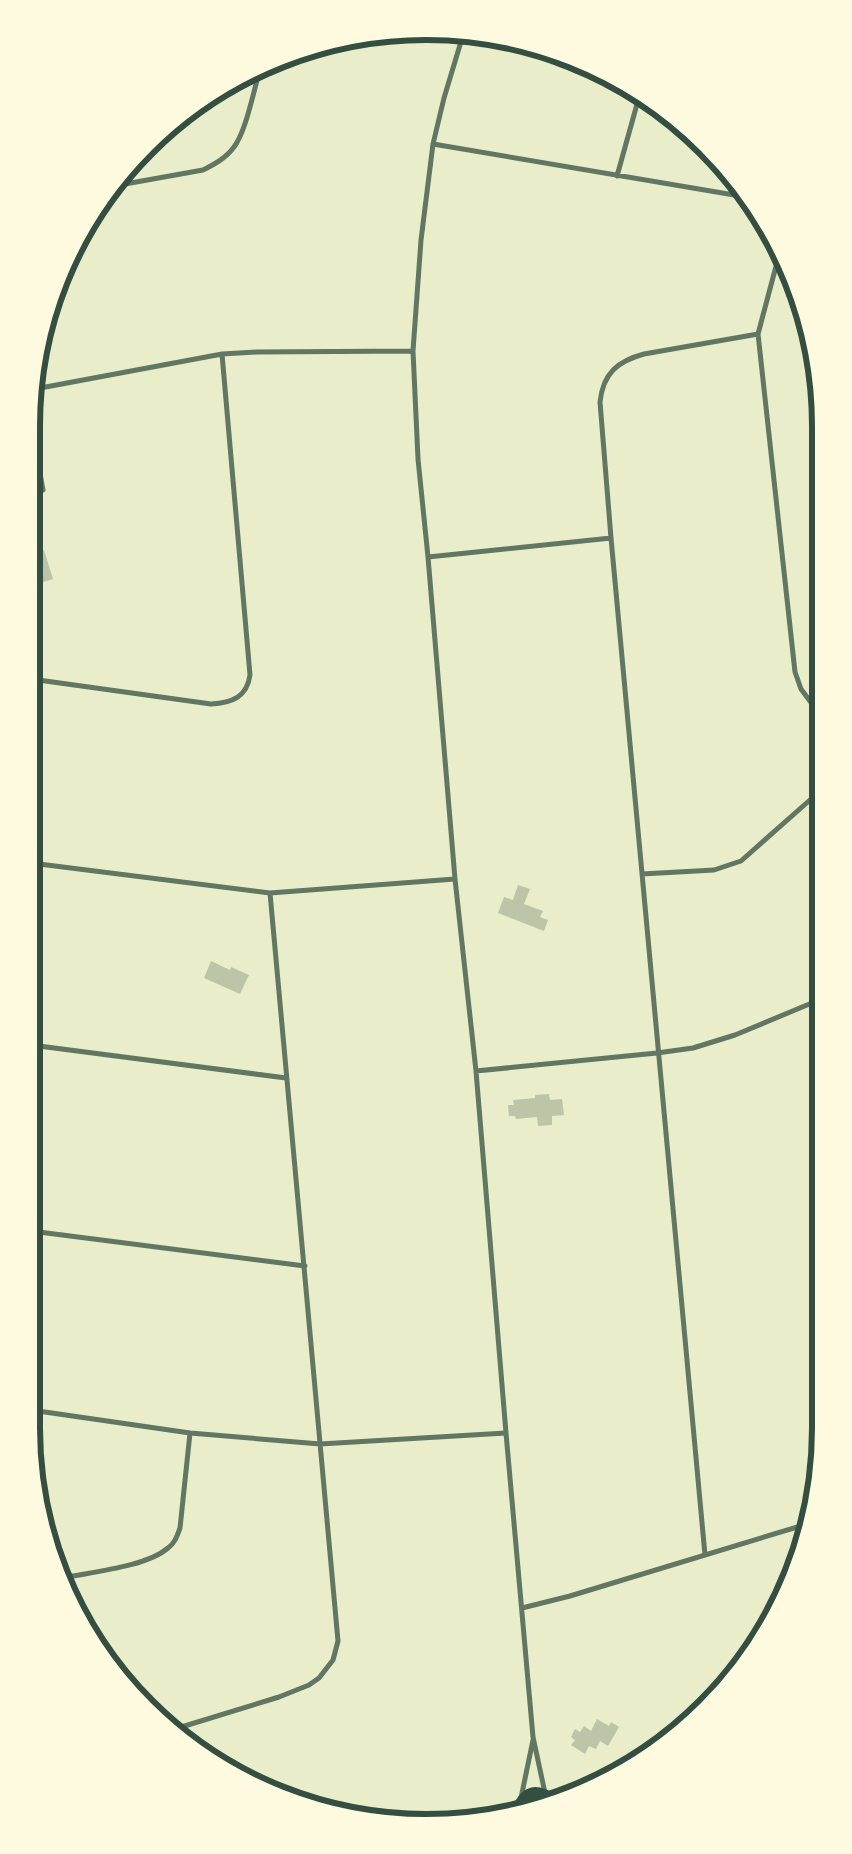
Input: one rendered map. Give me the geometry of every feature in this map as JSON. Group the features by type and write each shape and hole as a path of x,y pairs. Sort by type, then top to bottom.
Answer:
{"main road":[{"path":"519,1803 521,1798 532,1792 548,1795"}],"street":[{"path":"461,42 444,98 433,144 421,240 413,351 418,458 455,879 476,1071 533,1737 545,1793"},
{"path":"126,184 203,170 225,157 235,146 241,134 257,79"},
{"path":"617,176 637,103"},
{"path":"433,144 735,195"},
{"path":"776,264 758,334 795,672 801,689 812,704"},
{"path":"705,1555 610,538 600,402 601,390 611,372 629,358 758,334"},
{"path":"42,388 222,354 413,351"},
{"path":"40,680 212,704 232,701 242,695 246,689 250,675 222,354"},
{"path":"40,474 43,490"},
{"path":"428,557 610,538"},
{"path":"642,874 714,870 742,861 812,798"},
{"path":"40,864 270,893 455,879"},
{"path":"182,1727 297,1691 319,1678 334,1660 338,1641 270,893"},
{"path":"476,1071 658,1053 707,1045 812,1004"},
{"path":"40,1046 286,1078"},
{"path":"40,1233 304,1266"},
{"path":"40,1411 190,1433 320,1444 506,1433"},
{"path":"69,1577 136,1564 152,1558 169,1548 176,1539 180,1528 190,1433"},
{"path":"522,1608 570,1596 799,1526"},
{"path":"521,1798 533,1737"}],"building":[{"path":"44,550 53,579 40,583 40,551"},
{"path":"518,885 530,889 524,904 543,911 540,917 548,920 544,931 498,913 504,897 513,900"},
{"path":"211,961 230,970 231,967 249,975 240,994 204,978"},
{"path":"549,1094 550,1100 562,1099 564,1115 552,1116 552,1125 538,1126 537,1117 516,1119 515,1116 509,1116 508,1105 514,1105 513,1100 535,1098 535,1095"},
{"path":"597,1719 609,1726 611,1722 619,1727 608,1746 600,1741 596,1749 589,1746 585,1754 571,1745 575,1740 571,1737 575,1729 580,1732 584,1726 591,1731"}]}
